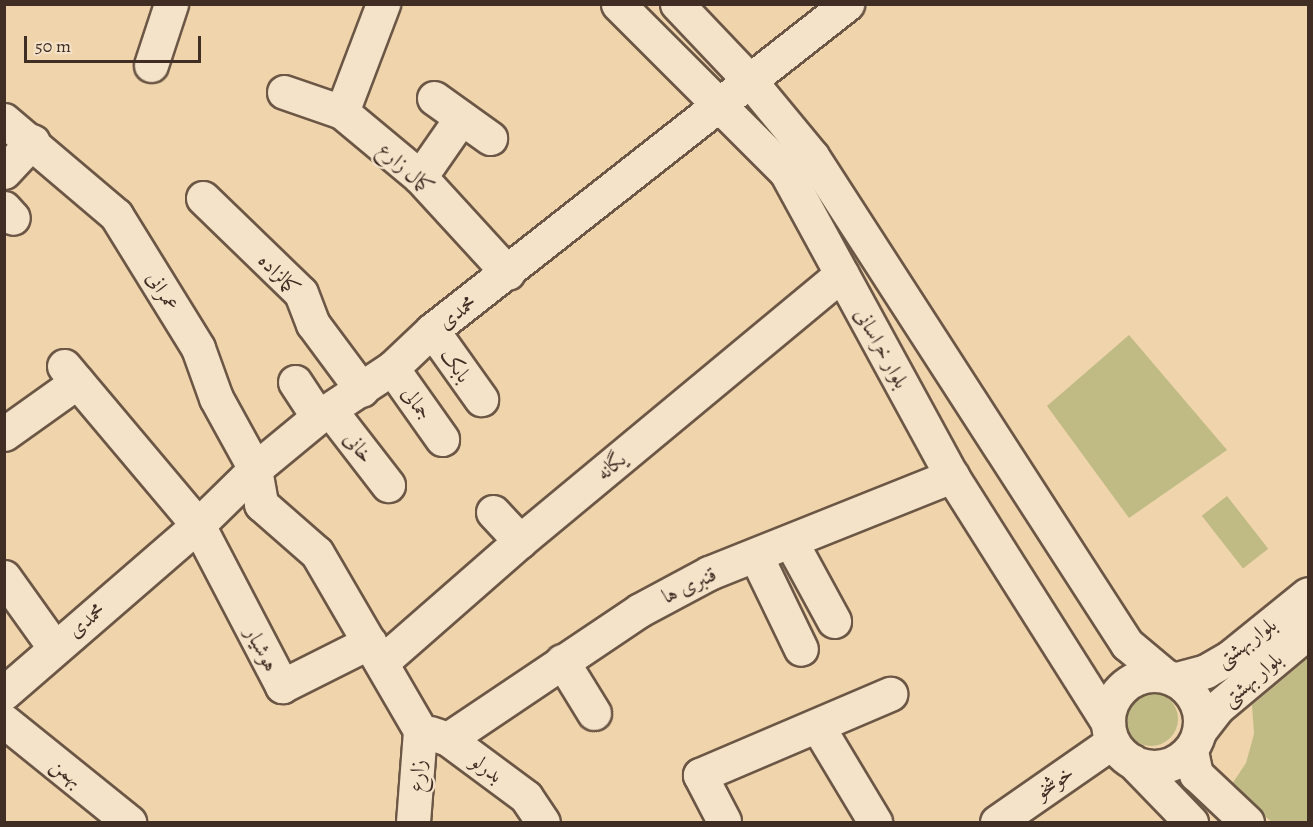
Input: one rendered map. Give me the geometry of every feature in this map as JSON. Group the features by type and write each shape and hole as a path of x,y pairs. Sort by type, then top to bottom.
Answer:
{"street":[{"path":"151,65 171,4"},
{"path":"342,112 383,4"},
{"name":"بلوار خراسانی","path":"618,4 722,105 786,172 952,476 1117,742 1191,822"},
{"name":"بلوار خراسانی","path":"677,4 750,81 840,198 1127,644 1170,677"},
{"name":"محمدی","path":"4,693 54,647 198,525 255,469 324,413 392,368 432,330 508,273 628,174 722,105 847,4"},
{"name":"کمال زارع","path":"284,92 342,112 420,177 508,273"},
{"path":"434,98 490,138"},
{"path":"420,177 461,118"},
{"name":"عمرانی","path":"4,120 33,141 116,215 198,348 216,398 255,469"},
{"path":"4,172 33,141"},
{"name":"کمالزاده","path":"203,198 301,293 313,324 362,390"},
{"name":"یگانه","path":"376,652 520,541 842,274"},
{"name":"بابک","path":"432,330 481,399"},
{"name":"جمالی","path":"392,368 442,439"},
{"path":"4,434 70,374 198,525"},
{"name":"خانی","path":"295,382 388,485"},
{"path":"255,469 261,504 317,553 376,652 434,734"},
{"name":"قنبری ها","path":"434,734 562,661 640,610 709,573 952,476"},
{"path":"493,512 520,541"},
{"name":"هوشیار","path":"198,525 282,686 376,652"},
{"path":"791,542 834,621"},
{"path":"756,556 801,649"},
{"path":"4,578 54,647"},
{"name":"بلواربهشتی","path":"1170,677 1206,671 1230,657 1308,594"},
{"name":"بلوار بهشتی","path":"1196,741 1218,707 1308,632"},
{"path":"562,661 594,713"},
{"path":"1196,741 1182,760 1162,767 1117,742 1112,700 1127,682 1138,677 1170,677 1195,700 1196,741 1196,774 1247,822"},
{"path":"724,821 700,775 818,727 890,694"},
{"name":"بهمن","path":"4,720 129,822"},
{"path":"818,727 862,819"},
{"name":"زارع","path":"413,822 434,734"},
{"name":"بدرلو","path":"434,734 526,798 543,822"},
{"name":"خوشخو","path":"997,822 1117,742"}],"shaded area":[{"path":"1129,335 1227,450 1129,518 1047,406"},
{"path":"1227,496 1268,549 1243,568 1202,516"},
{"path":"1308,658 1308,822 1272,822 1230,787 1246,763 1254,734 1252,705"},
{"path":"1146,692 1156,692 1166,696 1174,704 1178,719 1174,734 1166,742 1156,746 1146,746 1136,742 1128,734 1124,724 1124,714 1128,704 1136,696"}]}
